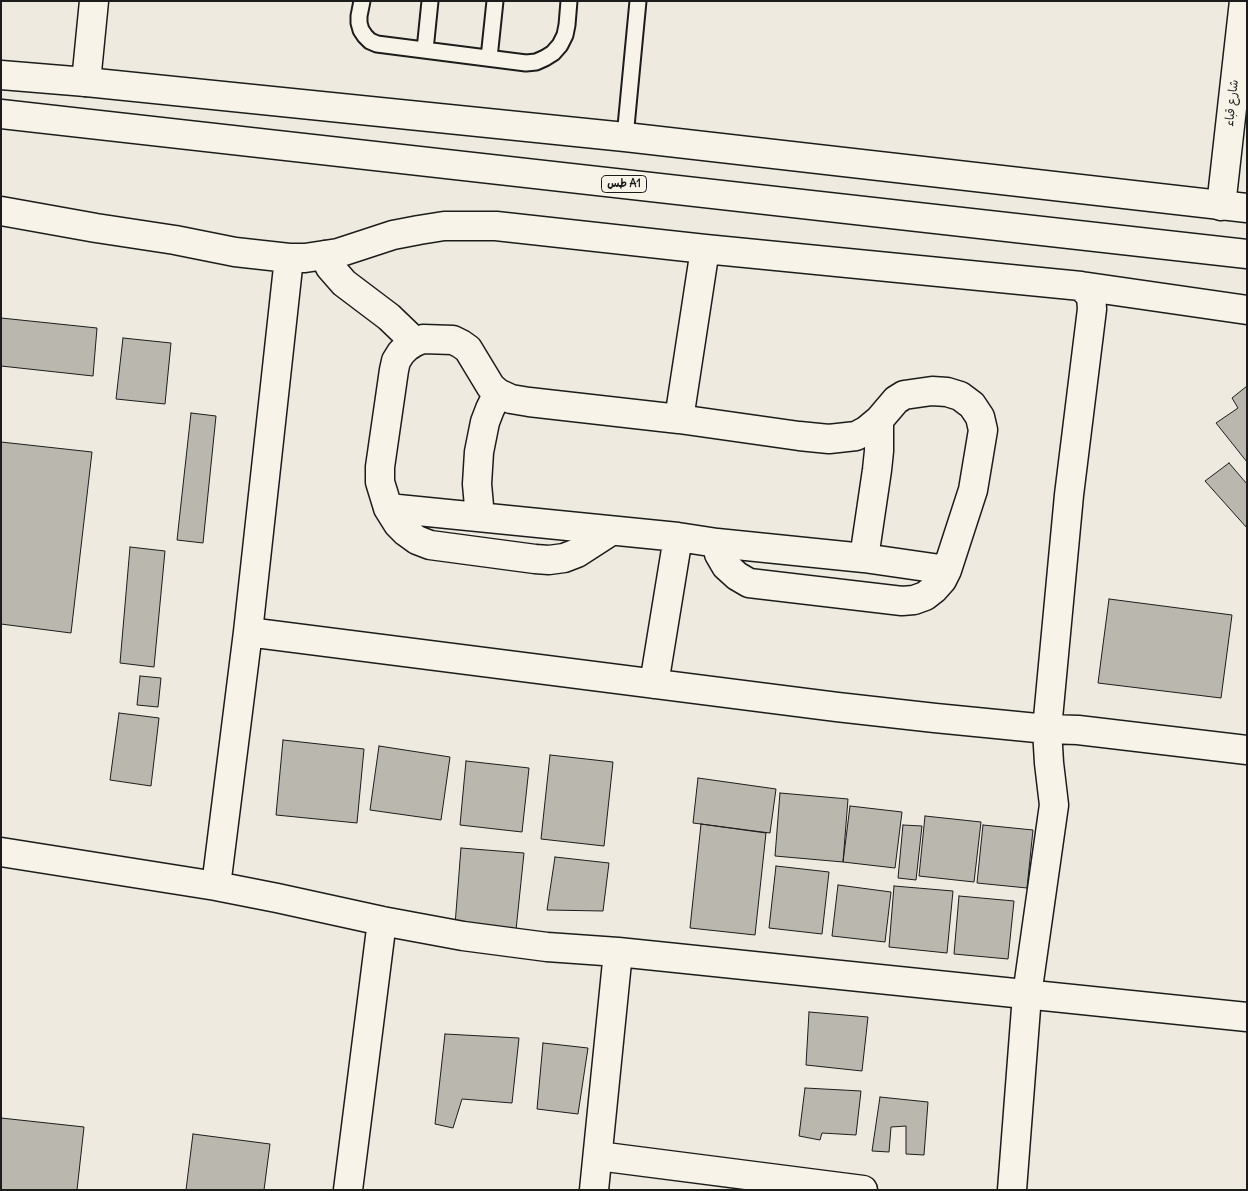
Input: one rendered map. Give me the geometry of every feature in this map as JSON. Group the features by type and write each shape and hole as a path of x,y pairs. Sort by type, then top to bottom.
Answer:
{"main road":[{"path":"86,82 94,1"},
{"name":"شارع قباء","path":"1234,207 1244,1"},
{"path":"1,75 625,137 1234,207"},
{"name":"طس A1","path":"1,114 1247,254"},
{"path":"1,211 235,252 289,258 305,258 338,253 393,235 444,226 496,226 1081,286 1247,310"},
{"path":"679,419 706,249"},
{"path":"324,255 330,266 344,283 389,317 415,342"},
{"path":"216,886 248,632 289,258"},
{"path":"1012,1190 1027,994 1054,805 1047,729 1068,495 1092,309 1091,296 1081,286"},
{"path":"610,531 577,553 564,558 549,560 430,545 417,540 406,532 398,524 388,508 380,482 380,467 394,370 396,361 401,353 407,347 423,339 453,340 468,349 491,387 498,393 511,399 679,419 799,436 829,439 856,436 879,420 896,400 904,396 932,391 947,392 960,396 972,405 980,416 983,430 973,490 947,570 942,580 925,596 914,600 902,601 749,583 736,576 726,566 719,554 717,543"},
{"path":"480,517 477,484 479,452 485,422 498,393"},
{"path":"864,558 877,470 879,420"},
{"path":"388,508 678,537 717,543 864,558 947,570"},
{"path":"654,684 678,537"},
{"path":"248,632 846,708 1047,729 1078,730 1247,750"},
{"path":"1,852 216,886 473,938 1247,1018"},
{"path":"348,1190 382,921"},
{"path":"594,1190 618,952"},
{"path":"598,1156 863,1190"}],"lane":[{"path":"362,1 359,23 361,30 370,41 377,44 526,63 536,62 545,58 560,45 565,35 570,1"},
{"path":"425,50 430,1"},
{"path":"489,58 495,1"},
{"path":"625,137 638,1"}],"building":[{"path":"1,318 97,328 93,376 1,366"},
{"path":"123,338 171,343 165,404 116,399"},
{"path":"1247,386 1247,462 1216,423 1238,408 1232,398"},
{"path":"191,413 216,416 203,543 177,540"},
{"path":"1,442 92,452 71,633 1,624"},
{"path":"1229,463 1247,484 1247,528 1205,481"},
{"path":"130,547 165,551 154,667 120,663"},
{"path":"1109,599 1232,615 1221,698 1098,683"},
{"path":"140,676 161,678 158,707 137,705"},
{"path":"119,713 159,718 151,786 110,780"},
{"path":"283,740 364,749 357,823 276,815"},
{"path":"379,746 450,757 441,820 370,810"},
{"path":"550,755 613,762 604,846 541,839"},
{"path":"466,761 529,768 522,832 460,825"},
{"path":"698,778 776,789 770,833 693,823"},
{"path":"780,793 848,799 843,862 775,856"},
{"path":"850,806 902,812 895,868 843,862"},
{"path":"925,816 981,822 974,882 919,876"},
{"path":"701,824 766,833 755,935 690,928"},
{"path":"903,825 922,826 916,880 898,878"},
{"path":"983,825 1033,830 1027,888 977,883"},
{"path":"461,848 524,853 516,930 455,925"},
{"path":"555,857 609,863 603,911 547,910"},
{"path":"776,866 829,872 822,934 769,928"},
{"path":"838,885 891,892 885,942 832,936"},
{"path":"894,886 953,891 947,953 889,947"},
{"path":"959,896 1014,901 1008,959 954,954"},
{"path":"809,1012 868,1017 862,1071 806,1065"},
{"path":"445,1034 519,1038 512,1103 462,1099 453,1128 435,1124"},
{"path":"543,1043 588,1048 578,1114 537,1109"},
{"path":"805,1088 861,1091 856,1135 822,1133 820,1140 799,1136"},
{"path":"880,1097 928,1102 924,1155 906,1154 906,1126 891,1127 889,1152 872,1151"},
{"path":"1,1118 84,1127 77,1190 1,1190"},
{"path":"193,1134 270,1144 264,1190 186,1190"}]}
